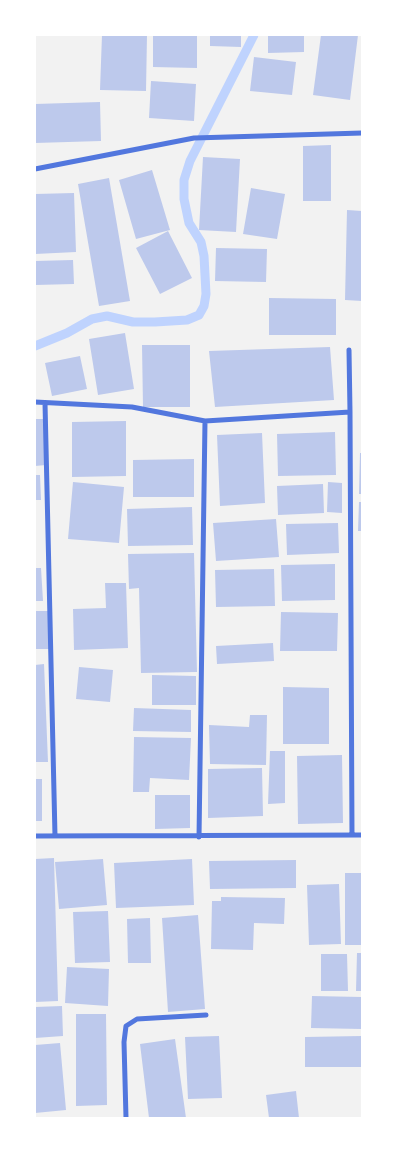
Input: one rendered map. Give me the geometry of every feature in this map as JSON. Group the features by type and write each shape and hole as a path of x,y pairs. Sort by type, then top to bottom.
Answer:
{"street":[{"path":"35,169 194,138 362,133"},
{"path":"349,350 352,835"},
{"path":"35,402 132,408 206,421 350,412"},
{"path":"45,403 56,836"},
{"path":"199,837 206,421"},
{"path":"35,836 199,837 362,835"},
{"path":"126,1118 124,1042 126,1026 137,1019 206,1015"}],"building":[{"path":"102,35 147,35 146,91 100,90"},
{"path":"153,35 197,35 197,68 153,67"},
{"path":"210,35 241,35 241,47 210,46"},
{"path":"268,35 304,35 304,52 268,53"},
{"path":"321,35 358,35 350,100 313,95"},
{"path":"254,57 296,62 292,95 250,91"},
{"path":"151,81 196,84 194,121 149,118"},
{"path":"100,102 101,141 35,143 35,104"},
{"path":"331,145 331,201 303,201 303,146"},
{"path":"203,157 240,159 236,232 199,230"},
{"path":"152,170 170,230 136,239 119,180"},
{"path":"109,178 130,301 99,306 78,184"},
{"path":"251,188 285,194 277,239 243,234"},
{"path":"74,193 76,252 35,254 35,194"},
{"path":"347,210 362,211 362,301 345,300"},
{"path":"168,231 192,278 160,294 136,248"},
{"path":"216,248 267,249 266,282 215,281"},
{"path":"73,260 74,284 35,285 35,261"},
{"path":"269,298 336,299 336,335 269,335"},
{"path":"125,333 134,389 98,395 89,339"},
{"path":"142,345 190,345 190,407 143,407"},
{"path":"330,347 334,400 215,407 209,351"},
{"path":"80,356 87,389 52,396 45,363"},
{"path":"35,419 44,419 46,465 35,466"},
{"path":"126,421 126,476 72,477 72,422"},
{"path":"335,432 336,475 278,476 277,434"},
{"path":"262,433 265,503 220,506 217,435"},
{"path":"360,453 362,453 362,494 359,494"},
{"path":"194,459 194,497 133,497 133,460"},
{"path":"35,475 40,475 41,500 35,500"},
{"path":"73,482 124,487 119,543 68,539"},
{"path":"328,482 342,483 342,513 327,512"},
{"path":"323,484 324,513 278,515 277,486"},
{"path":"359,502 362,502 362,531 358,531"},
{"path":"192,507 193,545 128,546 127,509"},
{"path":"276,519 279,557 216,561 213,523"},
{"path":"338,523 339,553 287,555 286,524"},
{"path":"194,553 197,672 141,673 139,588 129,589 128,554"},
{"path":"335,564 335,600 282,601 281,565"},
{"path":"35,568 41,568 43,601 35,601"},
{"path":"274,569 275,606 216,607 215,570"},
{"path":"105,583 126,583 128,648 74,650 73,609 106,608"},
{"path":"35,611 48,611 49,649 35,649"},
{"path":"281,612 338,613 337,651 280,651"},
{"path":"273,643 274,661 217,664 216,646"},
{"path":"44,664 48,762 35,762 35,665"},
{"path":"79,667 113,670 110,702 76,699"},
{"path":"152,675 196,676 196,705 152,705"},
{"path":"283,687 329,688 329,744 283,744"},
{"path":"134,708 191,710 191,732 133,731"},
{"path":"250,715 267,715 266,765 210,764 209,725 249,727"},
{"path":"134,737 191,738 189,780 150,778 149,792 133,792"},
{"path":"270,751 285,751 285,803 268,804"},
{"path":"342,755 343,823 298,824 297,756"},
{"path":"262,768 263,816 208,818 208,769"},
{"path":"35,779 42,779 42,821 35,821"},
{"path":"155,795 190,795 190,828 155,829"},
{"path":"54,858 58,1001 35,1002 35,859"},
{"path":"103,859 107,905 59,909 55,862"},
{"path":"192,859 194,905 116,908 114,863"},
{"path":"296,860 296,888 210,889 209,861"},
{"path":"345,873 362,873 362,945 345,945"},
{"path":"339,884 341,944 309,945 307,885"},
{"path":"221,897 285,898 284,924 254,923 253,950 211,949 212,901 221,901"},
{"path":"108,911 110,962 75,963 73,912"},
{"path":"198,915 205,1009 168,1012 162,918"},
{"path":"150,918 151,963 128,963 127,919"},
{"path":"357,953 362,953 362,991 356,991"},
{"path":"321,954 347,954 348,991 321,991"},
{"path":"67,967 109,969 108,1006 65,1003"},
{"path":"312,996 362,997 362,1029 311,1028"},
{"path":"62,1006 63,1036 35,1038 35,1007"},
{"path":"76,1014 106,1014 107,1105 76,1106"},
{"path":"219,1036 222,1098 188,1099 185,1037"},
{"path":"362,1036 362,1067 305,1067 305,1037"},
{"path":"175,1039 186,1118 149,1118 140,1044"},
{"path":"60,1043 66,1110 35,1113 35,1045"},
{"path":"296,1091 299,1118 269,1118 266,1095"}],"waterway":[{"path":"35,346 67,333 92,319 107,316 133,322 155,322 187,320 199,315 204,306 206,294 204,256 201,242 189,223 184,199 184,180 190,161 254,35"}]}
